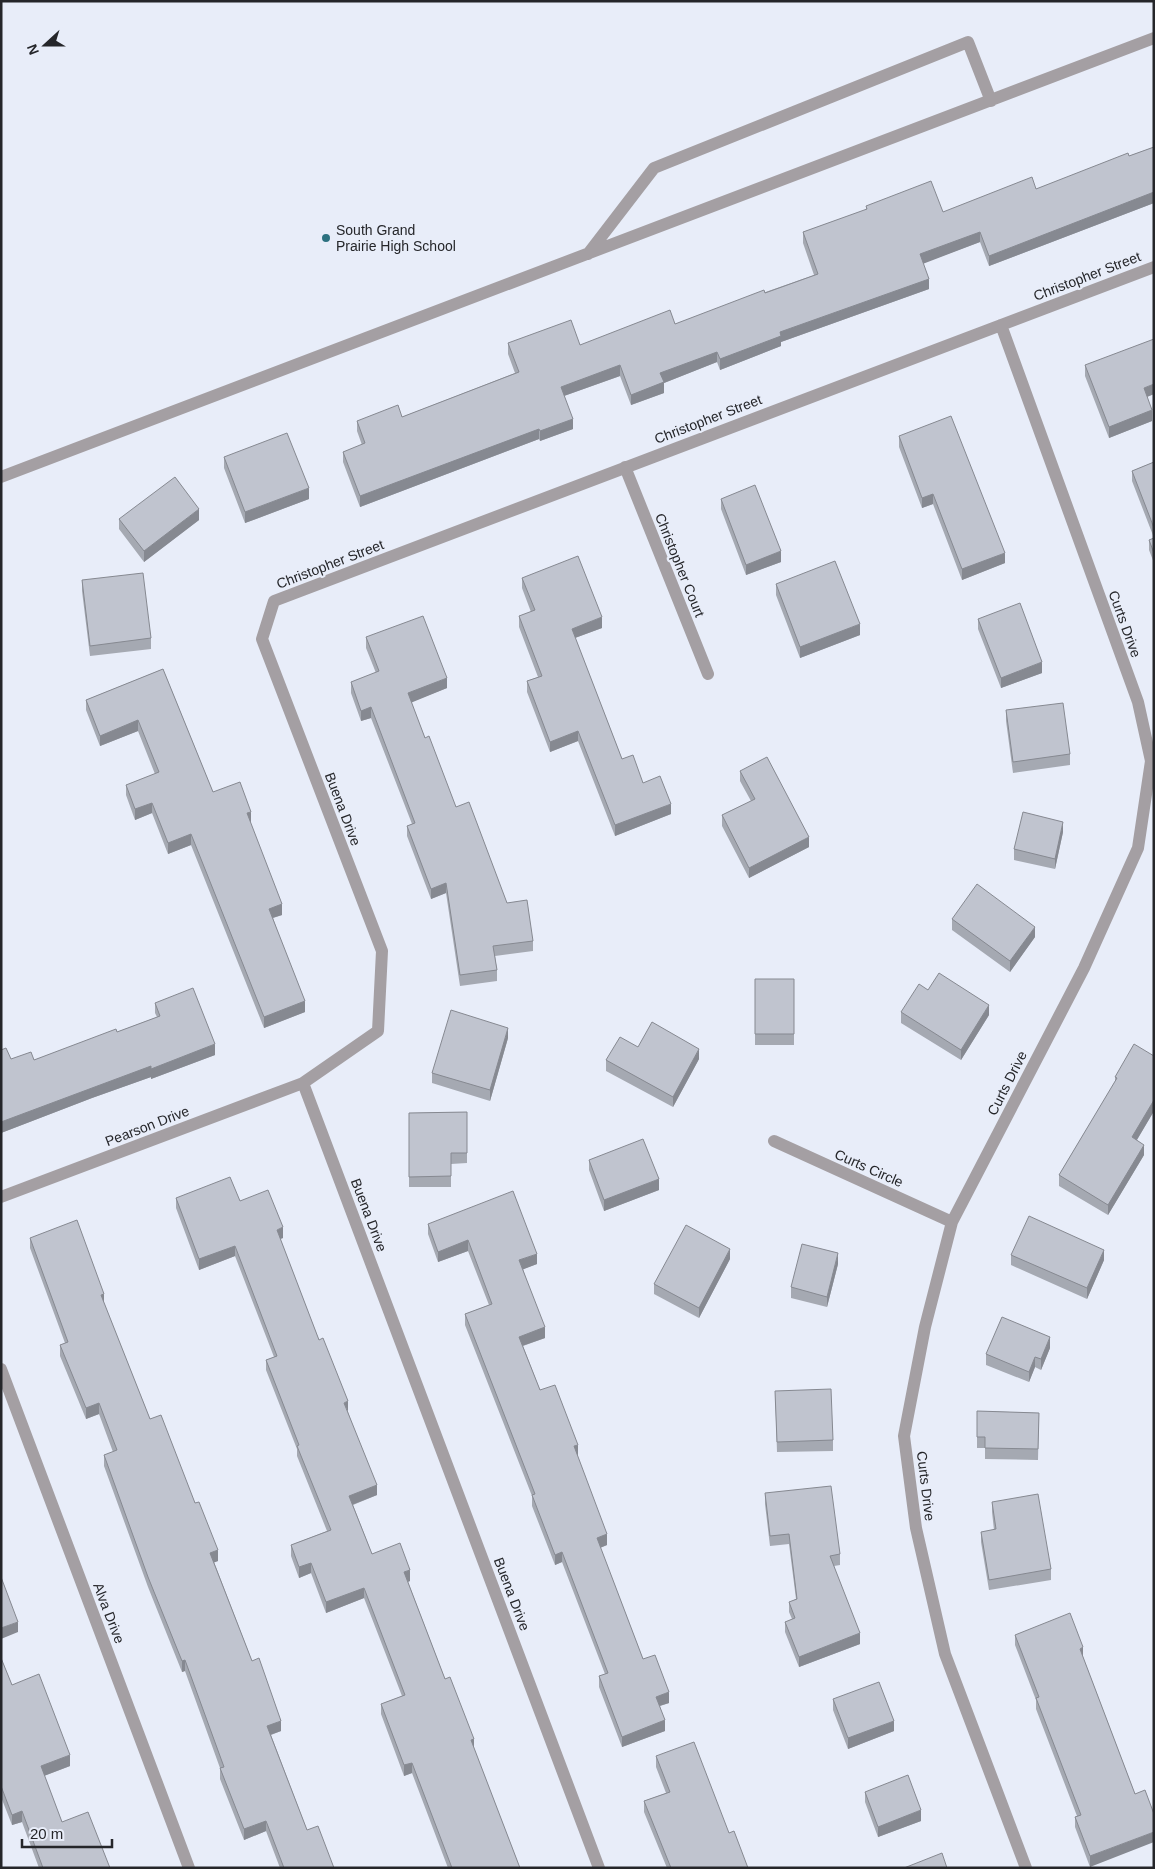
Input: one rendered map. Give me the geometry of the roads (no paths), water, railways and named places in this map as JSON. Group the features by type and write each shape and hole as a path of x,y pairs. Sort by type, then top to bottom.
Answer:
{"street":[{"path":"1,477 1154,38"},
{"path":"587,254 654,168 968,42 992,101"},
{"name":"Christopher Street","path":"274,601 1154,267"},
{"name":"Curts Drive","path":"1001,325 1138,702 1151,761 1138,848 1084,968 952,1222 925,1327 904,1436 916,1528 945,1654 1026,1868"},
{"name":"Christopher Court","path":"624,467 708,674"},
{"name":"Buena Drive","path":"274,601 262,639 382,950 378,1031 303,1083 599,1868"},
{"name":"Pearson Drive","path":"1,1197 303,1083"},
{"name":"Curts Circle","path":"774,1141 952,1222"},
{"name":"Alva Drive","path":"1,1369 189,1868"}],"place":[{"name":"South Grand Prairie High School","path":"326,238"}]}
